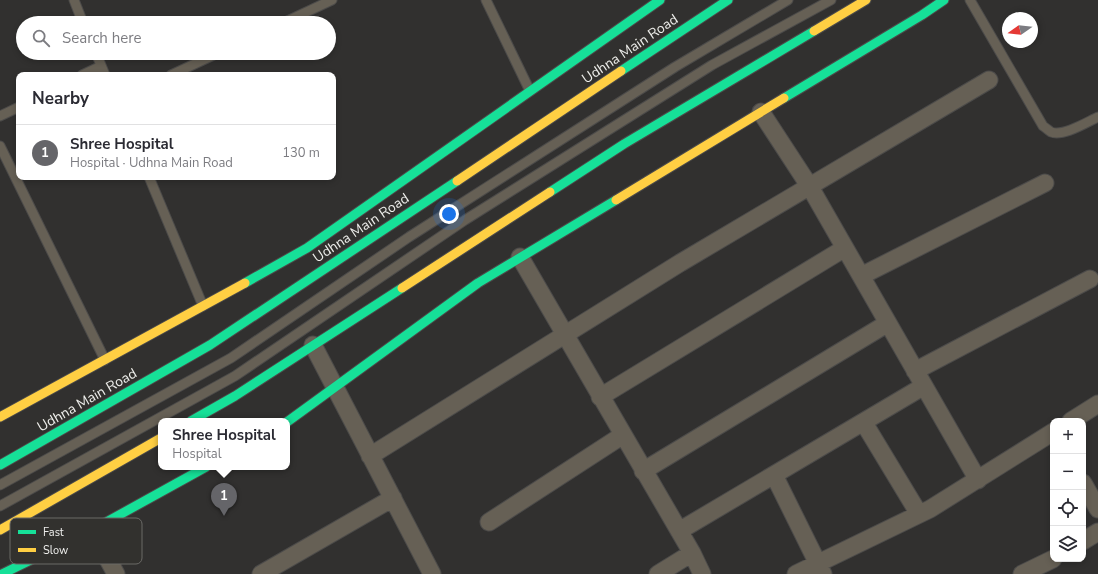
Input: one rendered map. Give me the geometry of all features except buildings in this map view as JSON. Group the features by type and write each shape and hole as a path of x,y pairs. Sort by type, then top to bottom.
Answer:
{"main road":[{"path":"0,417 307,248 660,0"},
{"name":"Udhna Main Road","path":"0,465 210,345 728,0"},
{"path":"196,418 235,396 624,144 866,0"},
{"path":"290,420 478,283 922,15 944,0"},
{"path":"21,518 158,440"},
{"path":"114,518 201,470"},
{"path":"0,530 10,524"},
{"path":"8,573 26,564"}],"street":[{"path":"370,456 680,263 989,80"},
{"path":"761,112 810,187 978,480"},
{"path":"861,276 1045,183"},
{"path":"600,397 845,248"},
{"path":"520,257 692,553 702,574"},
{"path":"916,371 1090,279"},
{"path":"643,471 888,323"},
{"path":"313,345 432,574"},
{"path":"679,531 864,423 924,386"},
{"path":"1076,418 1098,404"},
{"path":"864,423 919,514"},
{"path":"796,574 821,569 919,514 944,502 1050,434"},
{"path":"489,522 623,435"},
{"path":"774,476 821,569"},
{"path":"1086,488 1098,508"},
{"path":"261,574 393,498"},
{"path":"1086,539 1098,532"},
{"path":"658,574 692,553"},
{"path":"1022,574 1050,560"},
{"path":"111,564 116,574"}],"lane":[{"path":"74,0 80,16"},
{"path":"298,16 332,0"},
{"path":"486,0 530,91"},
{"path":"0,485 231,358 426,225 675,67 788,0"},
{"path":"159,418 235,376 465,220 712,65 831,0"},
{"path":"970,0 1044,126 1052,132 1060,133 1098,117"},
{"path":"99,60 104,72"},
{"path":"177,72 203,60"},
{"path":"88,72 101,66"},
{"path":"0,116 16,108"},
{"path":"0,146 16,179"},
{"path":"17,180 104,360"},
{"path":"150,180 203,306"},
{"path":"0,506 158,419"}],"traffic: fast":[{"path":"245,283 307,248 660,0"},
{"path":"621,71 728,0"},
{"path":"784,98 922,15 944,0"},
{"path":"550,192 624,144 814,31"},
{"path":"0,465 210,345 457,181"},
{"path":"290,420 478,283 616,200"},
{"path":"196,418 235,396 402,288"},
{"path":"114,518 201,470"},
{"path":"2,574 22,564"}],"traffic: slow":[{"path":"814,31 866,0"},
{"path":"457,181 621,71"},
{"path":"616,200 784,98"},
{"path":"402,288 550,192"},
{"path":"0,417 245,283"},
{"path":"21,518 158,440"},
{"path":"0,530 10,524"}],"place":[{"name":"Shree Hospital","path":"224,516"}]}
